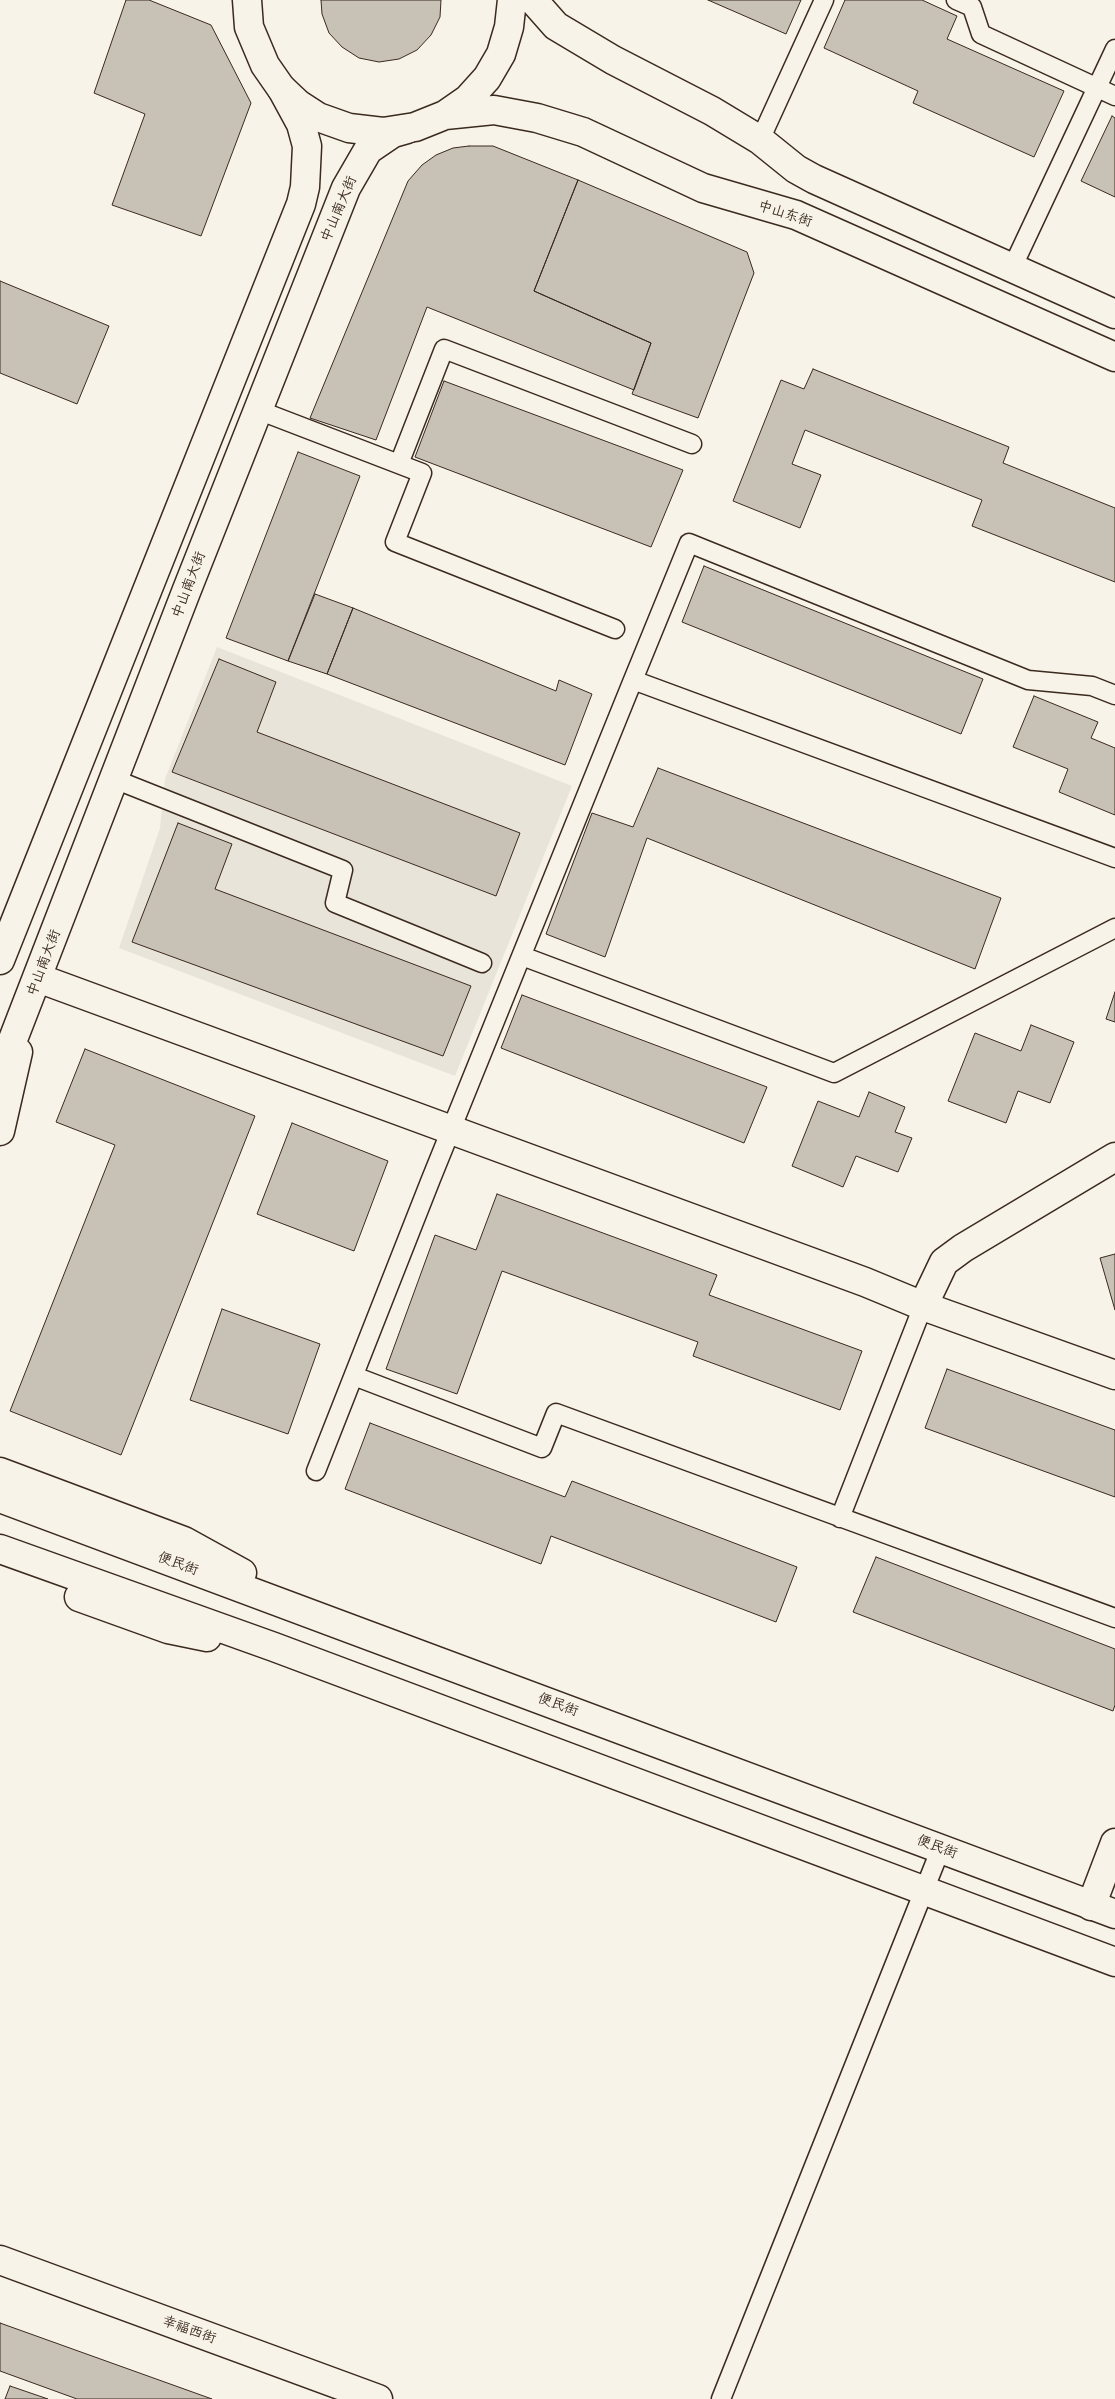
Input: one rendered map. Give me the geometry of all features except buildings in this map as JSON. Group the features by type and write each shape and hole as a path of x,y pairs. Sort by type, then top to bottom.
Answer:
{"street":[{"path":"0,960 301,204 305,187 307,146 302,124 265,65 250,27 232,0"},
{"path":"247,0 250,27"},
{"path":"281,88 298,104 318,117 349,128 383,132 415,127 445,115 468,99 487,78 501,54 509,28 512,0"},
{"path":"532,0 556,26 580,41 712,111 760,140 796,169 814,179 1013,266 1115,314"},
{"name":"中山东街","path":"445,115 494,110 537,118 583,132 703,188 796,215 1115,357"},
{"name":"中山南大街","path":"0,1073 346,188 368,150 393,133 415,127"},
{"path":"38,978 865,1282 923,1306 1115,1375"},
{"path":"0,1131 14,1075 25,1011"},
{"path":"923,1306 944,1262 963,1248 1115,1157"},
{"path":"0,1472 184,1541 315,1615"},
{"name":"便民街","path":"0,1498 1103,1910"},
{"path":"0,1549 274,1646 1115,1962"},
{"path":"0,1568 168,1630 274,1646"},
{"path":"1103,1910 1115,1843"},
{"name":"幸福西街","path":"0,2260 378,2399"}],"lane":[{"path":"760,140 824,0"},
{"path":"956,0 972,7 981,34 1115,96"},
{"path":"1013,266 1115,48"},
{"path":"399,464 444,349 692,444"},
{"path":"258,410 422,473 395,542 616,629"},
{"path":"316,1471 451,1130 689,543 1028,680 1092,686 1115,695"},
{"path":"634,680 1115,858"},
{"path":"114,779 343,870 335,903 482,963"},
{"path":"522,956 834,1073 1115,928"},
{"path":"840,1518 923,1306"},
{"path":"354,1376 542,1448 556,1413 1115,1618"},
{"path":"721,2399 941,1848"}],"shaded area":[{"path":"217,647 572,786 455,1076 119,948 160,828 165,779"}]}
